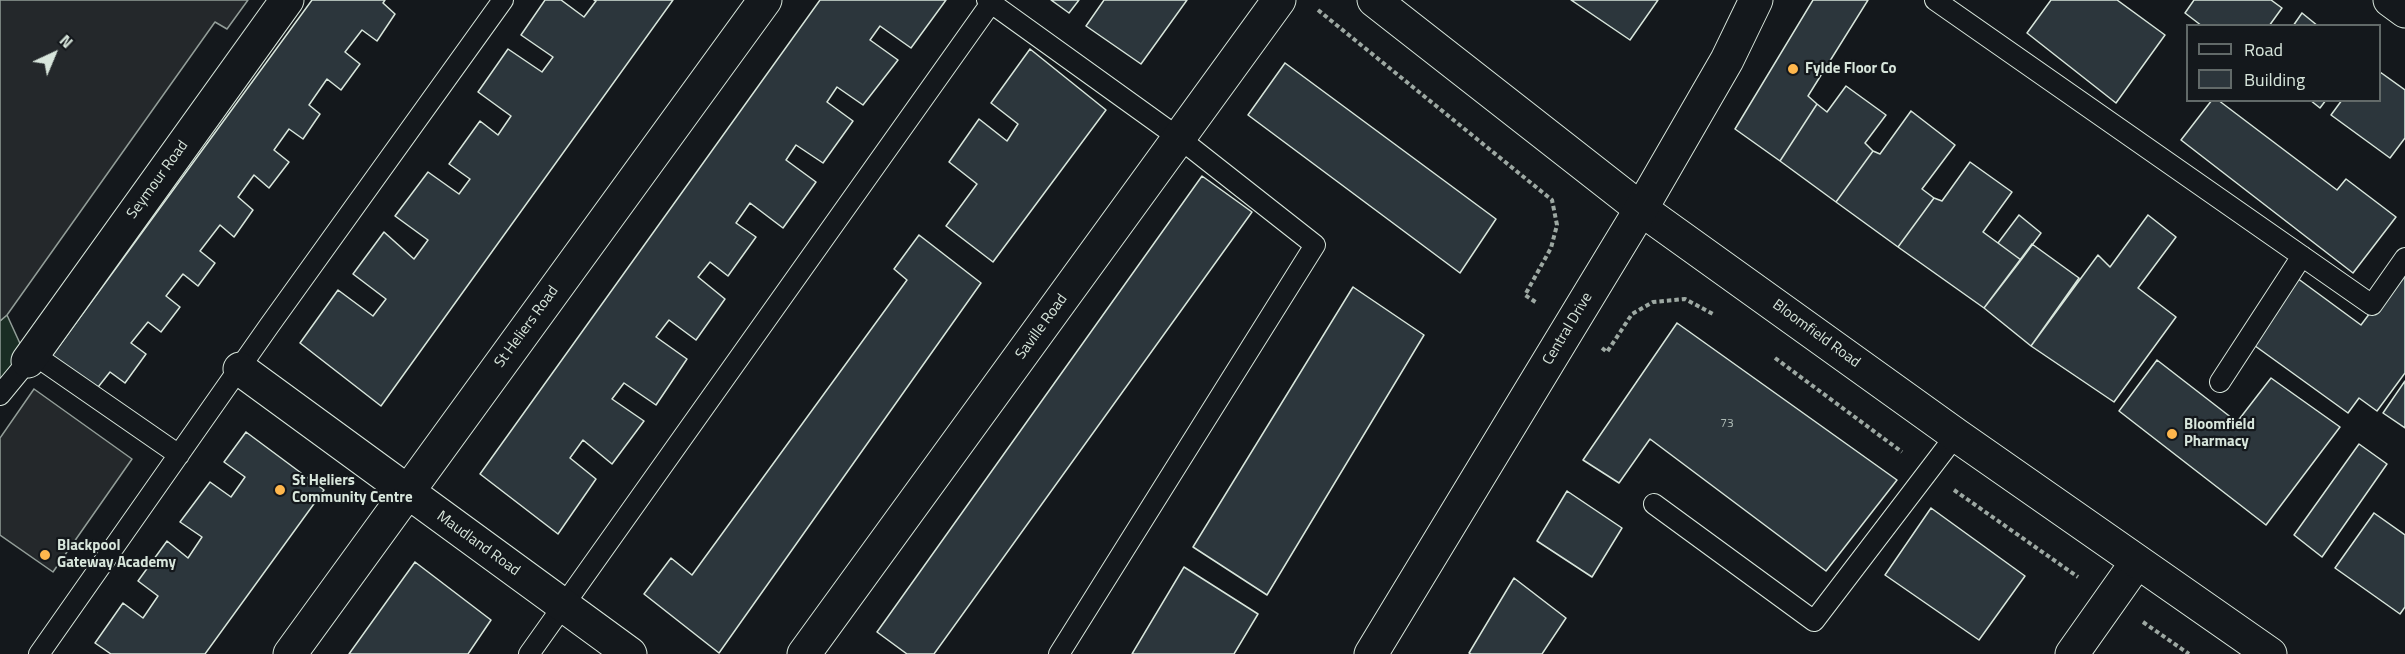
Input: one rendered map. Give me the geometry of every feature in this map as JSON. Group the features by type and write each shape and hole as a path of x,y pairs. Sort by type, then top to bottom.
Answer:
{"street":[{"name":"Seymour Road","path":"31,357 287,0"},
{"name":"St Heliers Road","path":"290,654 765,0"},
{"name":"Saville Road","path":"804,654 1279,0"},
{"name":"Bloomfield Road","path":"1374,0 1641,209 1956,435 2270,654"},
{"name":"Central Drive","path":"1371,654 1641,209 1727,60 1756,0"},
{"path":"2390,0 2405,11"},
{"name":"Maudland Road","path":"240,369 630,654"},
{"path":"2072,654 2137,562"}],"lane":[{"path":"39,654 503,0"},
{"path":"1935,0 2372,305 2405,258"},
{"path":"529,654 989,2 1179,138 1315,245 1059,654"},
{"path":"2220,382 2302,256"},
{"path":"0,395 31,357 179,455"},
{"path":"1654,504 1814,621 1956,435"}],"path":[{"path":"1314,7 1552,200 1557,225 1551,248 1525,295 1607,352 1632,315 1653,302 1685,299 1719,316"},
{"path":"1766,352 1929,472 2189,654"}],"green space":[{"path":"7,315 28,361 20,369 0,378 0,321"}],"shaded area":[{"path":"0,0 248,0 227,29 215,22 7,315 0,321"},
{"path":"34,389 132,459 53,572 0,535 0,438"}],"building":[{"path":"312,0 385,0 383,3 395,14 377,41 362,30 345,52 360,64 341,90 327,79 309,105 320,114 303,139 289,129 274,150 289,162 269,188 254,175 238,197 253,210 234,237 220,225 200,251 215,263 198,286 183,274 166,296 180,307 161,332 148,322 131,343 146,354 125,383 110,372 95,391 51,357"},
{"path":"545,0 561,0 584,17 596,1 594,0 673,0 381,406 300,343 338,290 373,316 386,299 353,274 384,232 414,259 428,240 395,216 428,172 459,194 470,179 449,164 480,121 498,135 511,116 478,92 508,49 542,72 553,57 521,35"},
{"path":"820,0 946,0 911,48 880,26 870,40 898,60 863,105 837,87 827,102 853,121 823,163 796,145 786,160 816,182 783,228 750,203 736,223 756,237 728,276 710,262 698,277 725,299 696,340 669,320 656,337 687,359 656,405 624,383 612,399 644,421 612,464 583,440 570,458 596,479 558,534 480,474"},
{"path":"1051,0 1079,0 1069,13"},
{"path":"1104,0 1187,0 1141,64 1086,26"},
{"path":"1571,0 1658,0 1630,40"},
{"path":"1813,0 1868,0 1808,96 1817,104 1780,161 1735,129"},
{"path":"2051,0 2117,0 2165,35 2116,103 2027,33"},
{"path":"2194,0 2271,0 2282,8 2270,24 2199,24 2185,13"},
{"path":"2302,13 2316,24 2294,24"},
{"path":"1030,49 1106,110 993,262 946,226 977,184 949,162 979,119 1007,141 1018,124 991,103"},
{"path":"1285,63 1496,219 1460,273 1248,115"},
{"path":"2381,73 2405,90 2405,138 2390,158 2331,115 2341,102 2381,102"},
{"path":"1846,86 1886,115 1865,143 1873,151 1836,202 1780,161 1817,104 1827,112"},
{"path":"2210,102 2221,102 2337,190 2346,179 2396,217 2353,273 2181,140"},
{"path":"2312,102 2324,102 2320,108"},
{"path":"1911,111 1955,145 1922,189 1934,198 1898,247 1836,202 1873,151 1880,154"},
{"path":"1970,162 2012,192 1983,232 2021,260 1984,308 1898,247 1934,198 1942,201"},
{"path":"1202,176 1252,212 934,654 907,654 877,632"},
{"path":"2019,215 2041,233 2021,260 1998,243"},
{"path":"2148,215 2176,237 2138,288 2176,317 2114,402 2031,346 2098,255 2110,267"},
{"path":"919,235 981,283 719,653 644,594 671,558 692,575 907,280 894,269"},
{"path":"2032,244 2079,278 2031,346 1984,308"},
{"path":"2405,266 2405,373 2377,411 2359,398 2348,413 2251,343 2297,278 2361,325"},
{"path":"1353,287 1424,335 1267,595 1193,547"},
{"path":"1677,323 1897,480 1826,571 1650,439 1619,483 1583,460"},
{"path":"2157,360 2237,422 2271,378 2340,427 2266,525 2119,411"},
{"path":"2405,381 2405,428 2383,413"},
{"path":"246,432 324,490 205,654 111,654 95,643 123,603 143,618 158,596 138,581 167,541 188,558 202,537 180,522 210,482 231,497 245,477 224,462"},
{"path":"2359,444 2387,464 2322,557 2294,535"},
{"path":"1567,491 1622,528 1592,577 1537,541"},
{"path":"1931,508 2025,576 1979,640 1885,575"},
{"path":"2374,513 2405,535 2405,607 2400,614 2335,568"},
{"path":"415,562 491,620 468,654 349,654"},
{"path":"1184,567 1258,614 1234,654 1132,654"},
{"path":"1514,578 1566,618 1542,654 1469,653"}],"place":[{"name":"Fylde Floor Co","path":"1793,69"},
{"name":"Bloomfield Pharmacy","path":"2172,434"},
{"name":"St Heliers Community Centre","path":"280,490"},
{"name":"Blackpool Gateway Academy","path":"45,555"}]}
